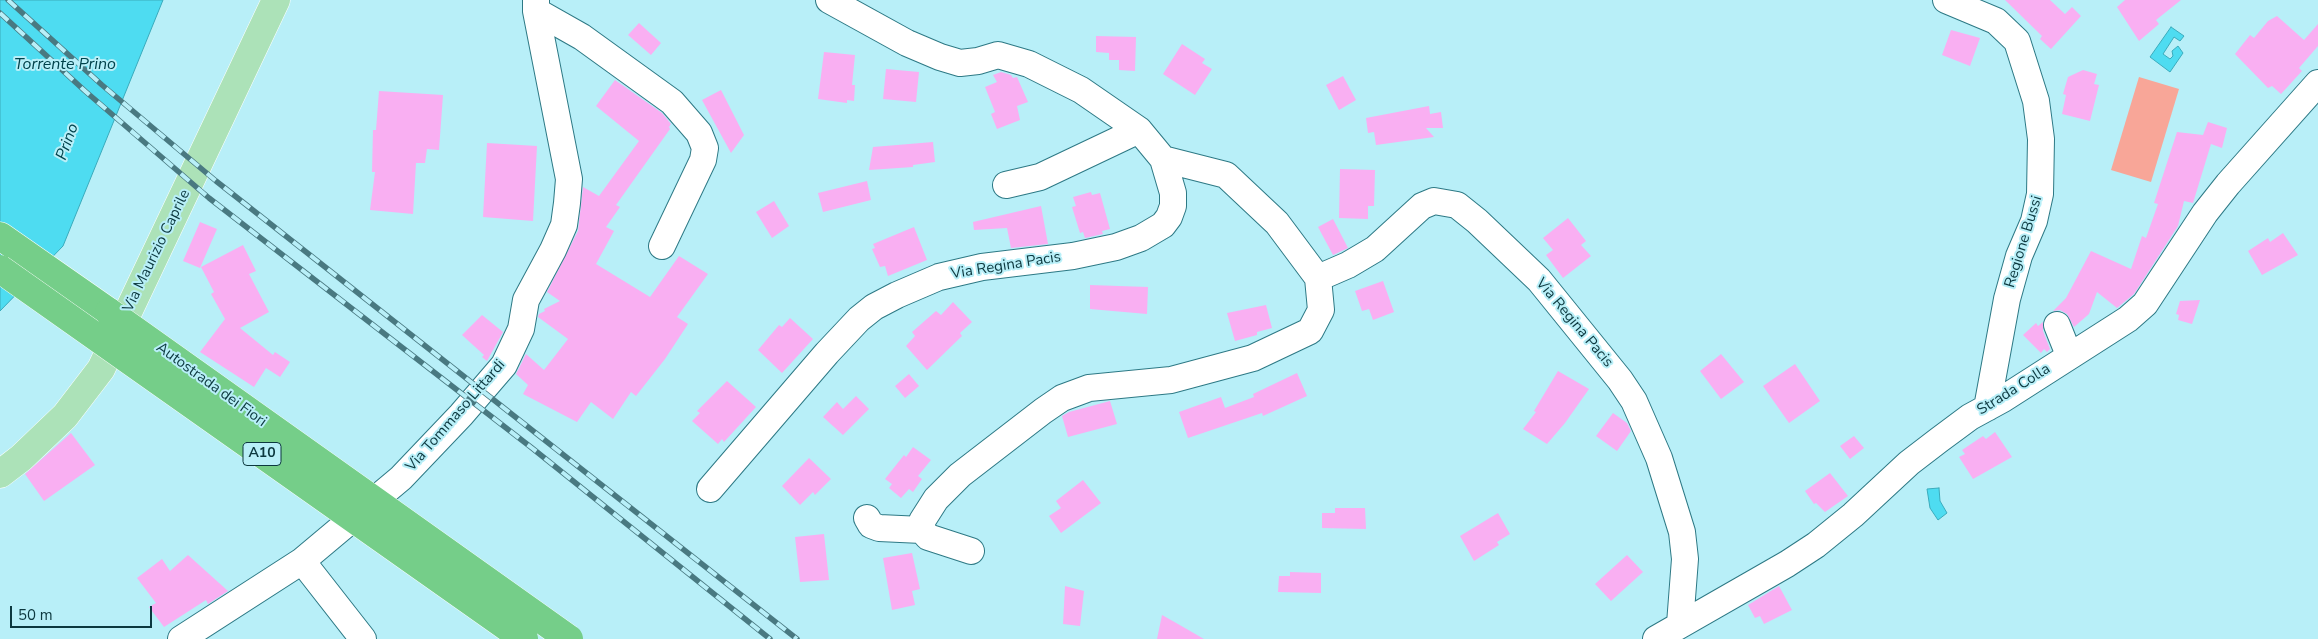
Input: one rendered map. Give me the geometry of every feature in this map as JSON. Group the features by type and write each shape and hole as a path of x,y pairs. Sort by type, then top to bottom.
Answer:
{"highway":[{"name":"Autostrada dei Fiori","path":"0,236 569,639"},
{"name":"Autostrada dei Fiori","path":"0,269 524,639"}],"main road":[{"name":"Via Maurizio Caprile","path":"0,474 21,458 65,416 101,369 276,0"}],"street":[{"name":"Via Regina Pacis","path":"710,489 827,352 874,307 939,277 982,267 1072,256 1109,248 1141,238 1163,225 1171,212 1174,193 1164,159 1139,130 1081,90 1029,64 998,55 978,61 960,62 940,57 907,43 829,0"},
{"name":"Regione Bussi","path":"1946,0 1996,21 2017,41 2036,102 2041,139 2040,194 2034,221 2019,256 2007,299 1987,408"},
{"path":"536,6 672,102 699,133 705,148 703,160 662,246"},
{"name":"Via Tommaso Littardi","path":"182,639 302,561 401,478 461,415 498,372 515,343 521,330 526,300 557,242 564,225 568,203 569,179 536,6"},
{"name":"Strada Colla","path":"1656,639 1787,564 1816,545 1853,515 1909,463 1970,418 2128,319 2145,304 2205,213 2318,83"},
{"path":"1006,185 1040,177 1139,130"},
{"path":"971,551 928,537 922,530 922,521 936,499 960,475 1062,398 1089,388 1171,380 1253,358 1310,331 1321,310 1318,278 1277,223 1226,175 1164,159"},
{"name":"Via Regina Pacis","path":"1318,278 1348,265 1375,249 1422,206 1434,201 1457,205 1477,221 1539,280 1620,380 1634,401 1659,458 1682,532 1685,559 1680,624"},
{"path":"2057,325 2069,355"},
{"path":"867,518 871,525 878,528 922,530"},
{"path":"302,561 363,639"}],"shaded area":[{"path":"2139,77 2179,89 2151,182 2111,170"}],"water":[{"name":"Torrente Prino","path":"0,0 163,0 63,246 0,311"},
{"path":"2171,27 2184,36 2180,41 2174,37 2163,54 2170,59 2173,56 2172,51 2178,46 2183,53 2170,72 2150,57"},
{"path":"1939,488 1940,501 1947,513 1938,520 1930,508 1927,489"}],"building":[{"path":"2005,0 2050,0 2065,14 2072,7 2081,16 2051,49 2040,39 2042,36"},
{"path":"2125,0 2181,0 2156,20 2159,24 2139,41 2117,7"},
{"path":"2277,16 2304,40 2318,24 2318,46 2299,68 2302,71 2281,94 2272,86 2268,88 2235,54 2250,35 2254,38 2268,21"},
{"path":"639,23 661,43 651,55 628,35"},
{"path":"1951,30 1980,38 1970,66 1942,55"},
{"path":"1096,36 1136,37 1135,71 1119,70 1119,60 1109,60 1109,53 1096,52"},
{"path":"1182,44 1205,59 1202,63 1212,69 1195,95 1163,74"},
{"path":"824,52 855,55 852,85 855,85 854,101 847,100 847,103 818,99"},
{"path":"886,69 919,72 916,102 883,99"},
{"path":"2083,70 2097,74 2094,84 2099,85 2090,121 2062,114 2066,95 2063,94 2068,77"},
{"path":"1001,72 1011,75 1013,78 1017,77 1028,102 1017,106 1020,120 997,129 991,114 995,112 985,87 997,82 993,75"},
{"path":"1343,76 1356,100 1339,110 1326,85"},
{"path":"615,80 662,113 671,124 670,129 616,205 620,207 606,227 614,231 596,264 650,297 679,256 708,274 677,317 688,324 665,359 636,396 631,392 613,419 591,402 577,422 523,394 528,385 516,374 526,354 544,370 568,339 538,317 539,314 545,311 544,309 560,301 547,292 578,231 583,187 599,196 639,141 596,106"},
{"path":"721,90 744,135 731,153 702,100"},
{"path":"379,91 443,95 439,150 427,149 425,163 416,163 413,214 370,210 375,172 372,172 373,130 376,130"},
{"path":"1429,106 1430,114 1441,112 1443,128 1426,128 1434,137 1376,145 1374,132 1368,133 1366,118"},
{"path":"2208,122 2227,128 2222,148 2211,144 2193,203 2184,201 2178,226 2134,294 2117,308 2097,292 2089,314 2074,327 2067,314 2060,310 2053,311 2066,298 2091,251 2131,269 2142,236 2146,238 2158,204 2154,203 2177,132 2203,135"},
{"path":"933,142 935,162 913,165 913,167 869,170 873,147"},
{"path":"487,143 537,146 533,221 483,217"},
{"path":"1340,169 1375,170 1374,206 1368,206 1368,219 1339,218"},
{"path":"867,181 871,200 823,212 818,193"},
{"path":"1091,192 1092,195 1100,193 1110,229 1102,231 1103,234 1085,238 1083,232 1080,233 1072,207 1076,206 1073,197"},
{"path":"774,201 789,226 772,238 756,212"},
{"path":"1041,206 1048,244 1011,248 1007,228 974,230 973,222"},
{"path":"1568,218 1586,241 1581,245 1591,256 1563,278 1546,255 1553,250 1543,238"},
{"path":"1333,219 1348,248 1333,255 1318,227"},
{"path":"200,222 217,229 200,268 183,261"},
{"path":"914,227 927,260 888,276 885,266 880,267 872,249 875,248 873,244"},
{"path":"2283,233 2298,255 2262,275 2248,251 2268,238 2270,242"},
{"path":"243,245 256,271 249,274 269,312 240,328 273,355 275,352 290,362 280,377 266,368 254,387 200,352 225,319 211,294 214,292 201,267"},
{"path":"1383,281 1394,312 1373,320 1369,309 1362,311 1355,291"},
{"path":"1090,285 1148,287 1147,314 1090,309"},
{"path":"2200,300 2192,324 2178,320 2179,315 2176,314 2180,301"},
{"path":"953,302 972,322 960,333 962,336 927,370 906,346 915,336 912,332 936,311 941,315"},
{"path":"1266,305 1272,328 1257,332 1257,335 1235,341 1227,313"},
{"path":"482,315 503,332 487,361 482,357 484,355 462,335"},
{"path":"790,318 813,339 782,373 758,350 779,325 782,327"},
{"path":"2043,322 2043,331 2050,349 2047,352 2044,349 2041,353 2023,335 2036,323 2038,326"},
{"path":"1721,354 1744,382 1721,399 1700,371"},
{"path":"1795,364 1820,401 1789,423 1763,386"},
{"path":"1558,371 1589,389 1565,423 1547,444 1523,429 1536,412 1534,411"},
{"path":"1297,373 1307,396 1263,416 1262,413 1188,438 1179,412 1221,397 1225,408 1254,397 1253,394"},
{"path":"909,374 919,386 905,398 895,386"},
{"path":"727,381 756,407 724,442 722,439 718,444 692,421 700,413 697,411"},
{"path":"856,396 869,409 843,435 823,417 837,402 843,409"},
{"path":"1110,401 1117,424 1068,437 1062,416 1069,412"},
{"path":"1613,413 1627,423 1631,431 1617,451 1596,436"},
{"path":"1995,432 2012,457 1973,479 1959,457 1965,454 1962,450 1983,436 1986,439"},
{"path":"71,433 95,465 44,501 25,474"},
{"path":"1854,436 1864,448 1850,459 1840,446"},
{"path":"913,447 931,460 918,476 922,479 913,492 909,489 901,498 889,488 892,484 885,479 904,455 906,457"},
{"path":"809,458 831,479 815,495 813,492 800,505 782,486"},
{"path":"1830,473 1848,496 1825,512 1816,503 1814,504 1805,491"},
{"path":"1083,480 1101,503 1061,533 1049,516 1061,508 1056,501"},
{"path":"1335,508 1365,508 1366,529 1322,528 1322,513 1335,513"},
{"path":"1498,513 1510,534 1497,542 1499,545 1474,561 1460,536"},
{"path":"824,534 829,580 800,582 795,537"},
{"path":"912,553 920,589 912,591 915,605 892,610 883,558"},
{"path":"188,555 228,591 208,604 206,600 164,627 149,607 156,603 137,578 162,559 170,571"},
{"path":"1627,555 1643,572 1611,601 1595,584"},
{"path":"1290,572 1321,573 1321,593 1278,592 1279,576 1290,576"},
{"path":"1065,586 1084,591 1080,626 1063,624"},
{"path":"1779,586 1792,610 1764,624 1760,616 1755,618 1748,605"},
{"path":"1162,615 1178,624 1204,639 1157,639"}],"railway":[{"path":"8,0 102,85 216,181 797,639"},
{"path":"0,13 85,91 209,198 532,448 770,639"}],"water label":[{"name":"Prino","path":"68,142"}]}
